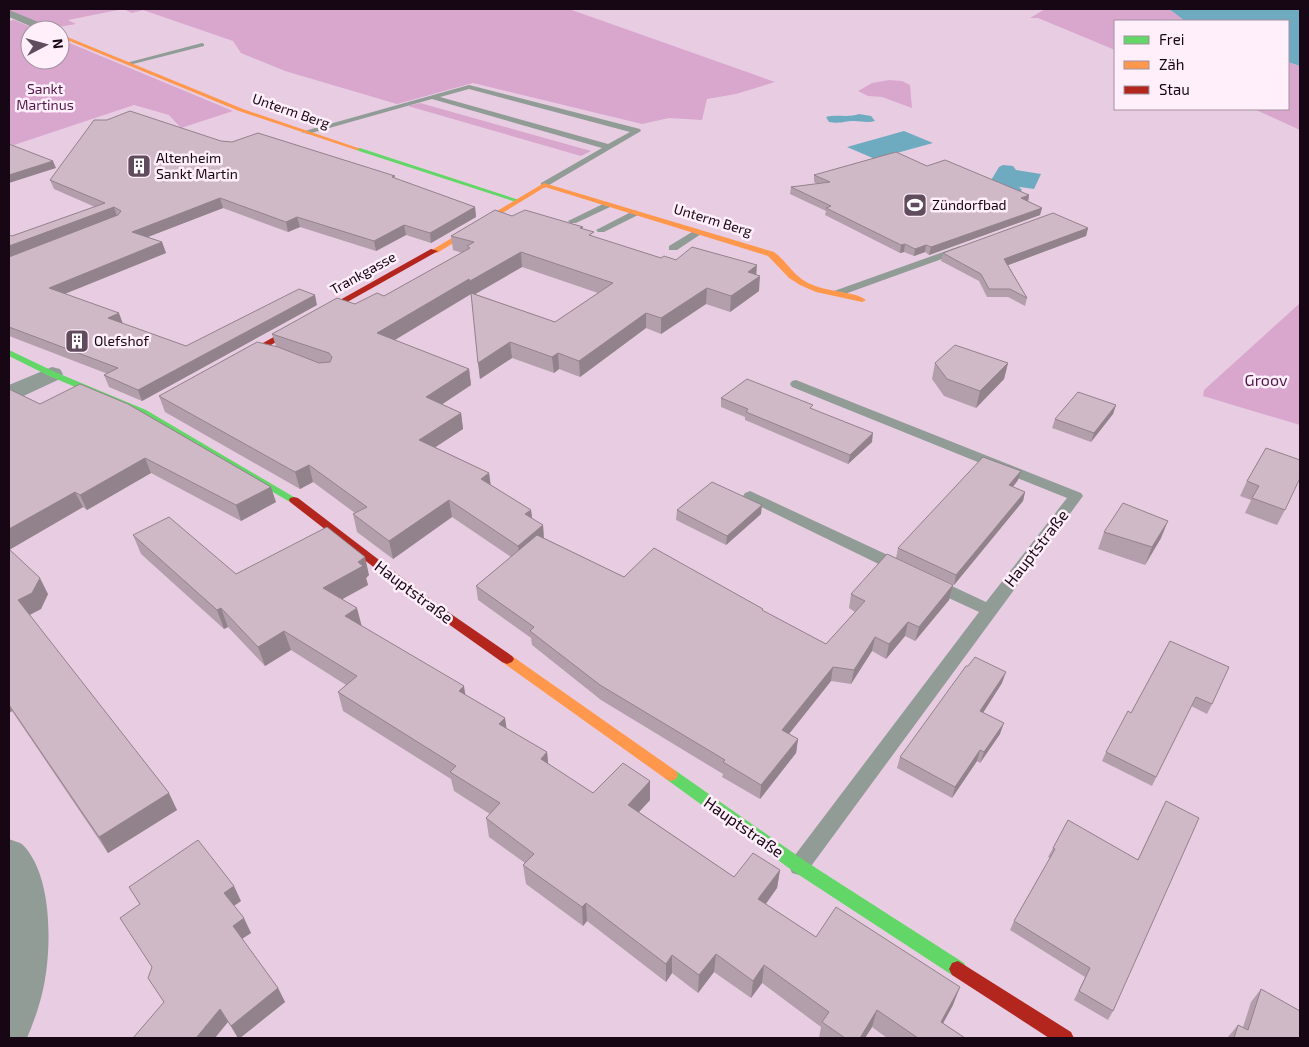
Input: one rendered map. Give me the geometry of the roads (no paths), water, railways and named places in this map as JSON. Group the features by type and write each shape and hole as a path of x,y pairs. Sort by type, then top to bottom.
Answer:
{"street":[{"path":"9,14 24,20"},
{"name":"Unterm Berg","path":"70,39 241,110 518,201"},
{"name":"Unterm Berg","path":"544,185 772,254 782,261 789,273 802,283 812,288 862,300"},
{"name":"Trankgasse","path":"221,369 463,235 544,185"},
{"name":"Hauptstraße","path":"9,353 52,374 147,410 292,498 434,608 799,866 1065,1038"},
{"path":"9,394 52,374"},
{"path":"9,856 21,879 30,939 18,1008 9,1028"}],"lane":[{"path":"129,63 202,46"},
{"path":"305,132 468,87 636,131 544,185"},
{"path":"432,97 608,147"},
{"path":"572,221 607,204"},
{"path":"601,230 635,213"},
{"path":"673,248 698,232"},
{"path":"838,293 971,245"},
{"path":"256,350 274,355"},
{"name":"Hauptstraße","path":"796,384 1076,496 988,610 799,866"},
{"path":"750,496 988,610"}],"water":[{"path":"1169,9 1300,9 1300,66 1289,62 1289,20 1184,20"},
{"path":"859,114 871,116 875,121 833,123 829,122 826,117 851,116"},
{"path":"904,131 933,143 875,159 847,147"},
{"path":"1003,165 1013,166 1016,170 1041,174 1034,189 1019,187 1022,190 1020,192 990,182 999,167"}],"place":[{"name":"Altenheim Sankt Martin","path":"139,166"},
{"name":"Zündorfbad","path":"915,205"},
{"name":"Olefshof","path":"77,341"}],"park label":[{"name":"Sankt Martinus","path":"45,98"},
{"name":"Groov","path":"1266,380"}]}
